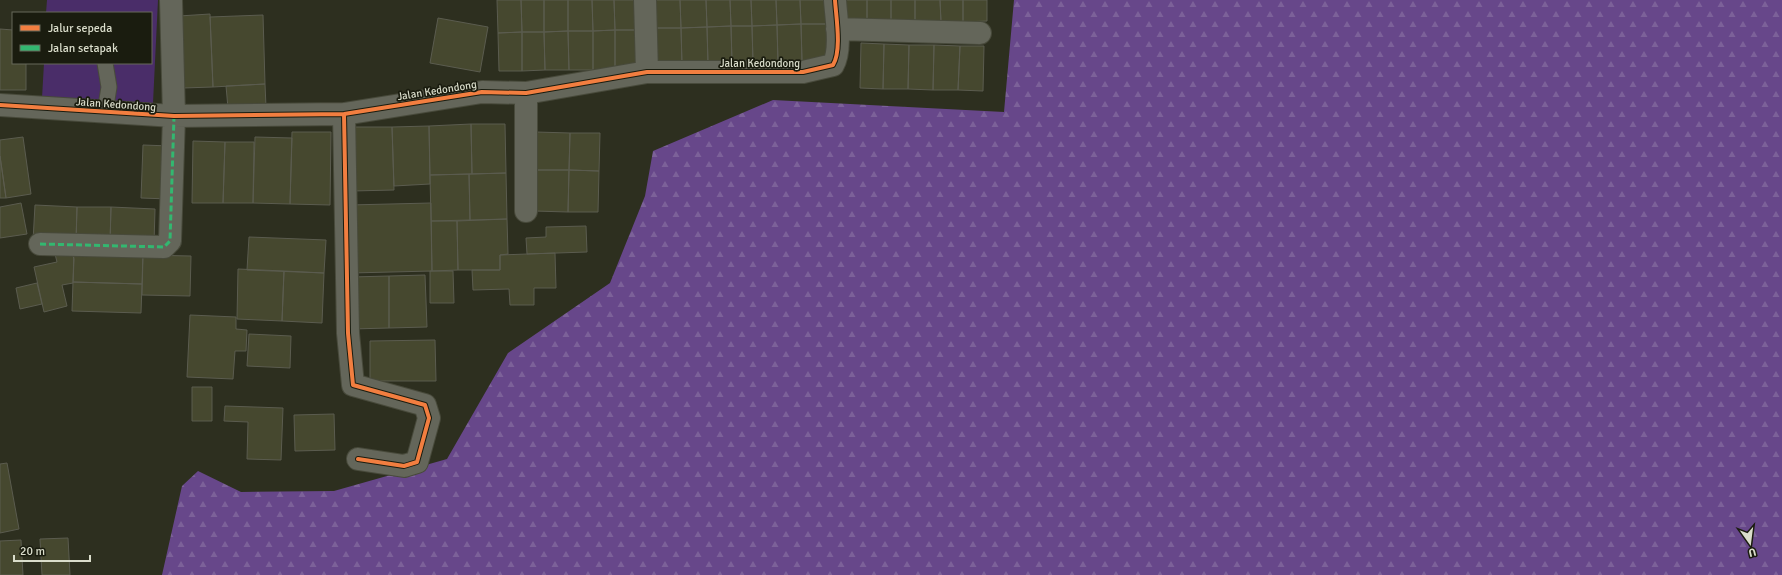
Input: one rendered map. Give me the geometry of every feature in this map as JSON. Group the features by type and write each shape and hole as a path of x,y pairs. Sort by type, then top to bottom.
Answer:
{"street":[{"path":"40,244 164,248 168,245 170,241 173,204 174,116 172,0"},
{"path":"645,0 647,72"},
{"name":"Jalan Kedondong","path":"0,105 174,116 344,114 482,92 526,93 647,72 803,72 833,65 837,58 835,0"},
{"path":"837,29 980,33"},
{"path":"526,93 526,211"},
{"path":"344,114 348,333 353,385 425,405 429,418 417,462 404,466 358,459"}],"lane":[{"path":"105,64 109,87 105,112"}],"green space":[{"path":"1014,0 1782,0 1782,575 162,575 182,486 198,471 241,492 334,491 447,459 508,353 610,283 645,196 653,151 773,100 1004,112"}],"shaded area":[{"path":"47,0 158,0 153,103 42,98 44,64 152,64 152,12 46,12"}],"building":[{"path":"497,0 521,0 522,32 498,33"},
{"path":"521,0 544,0 544,32 522,32"},
{"path":"544,0 568,0 568,31 544,32"},
{"path":"568,0 592,0 593,31 568,31"},
{"path":"592,0 614,0 615,30 593,31"},
{"path":"614,0 639,0 639,30 615,30"},
{"path":"653,0 680,0 681,28 654,28"},
{"path":"680,0 706,0 707,27 681,28"},
{"path":"706,0 730,0 731,26 707,27"},
{"path":"730,0 751,0 752,26 731,26"},
{"path":"751,0 776,0 777,25 752,26"},
{"path":"776,0 800,0 801,24 777,25"},
{"path":"800,0 827,0 828,24 801,24"},
{"path":"844,0 867,0 867,23 844,23"},
{"path":"867,0 891,0 891,22 867,23"},
{"path":"891,0 915,0 915,22 891,22"},
{"path":"915,0 940,0 941,22 915,22"},
{"path":"940,0 963,0 963,22 941,22"},
{"path":"963,0 987,0 987,21 963,22"},
{"path":"210,14 213,87 183,88 179,16"},
{"path":"263,15 265,84 213,87 210,17"},
{"path":"438,18 488,27 480,72 430,63"},
{"path":"801,24 828,24 829,61 802,62"},
{"path":"801,24 802,62 778,63 777,25"},
{"path":"777,25 778,63 753,63 752,26"},
{"path":"731,26 752,26 753,63 732,64"},
{"path":"731,26 732,64 708,64 707,27"},
{"path":"707,27 708,64 682,65 681,28"},
{"path":"654,28 681,28 682,65 655,66"},
{"path":"0,29 12,30 12,64 26,64 26,90 0,90"},
{"path":"615,30 639,30 640,68 615,69"},
{"path":"615,30 615,69 593,70 593,31"},
{"path":"568,31 593,31 593,70 569,70"},
{"path":"568,31 569,70 545,70 544,32"},
{"path":"522,32 544,32 545,70 522,71"},
{"path":"522,32 522,71 499,71 498,33"},
{"path":"861,43 884,44 883,89 860,88"},
{"path":"884,44 909,45 908,89 883,89"},
{"path":"909,45 934,45 933,90 908,89"},
{"path":"934,45 960,46 958,90 933,90"},
{"path":"960,46 984,46 983,91 958,90"},
{"path":"265,84 266,107 228,108 226,86"},
{"path":"471,124 505,124 506,173 472,174"},
{"path":"471,124 472,174 430,175 429,126"},
{"path":"429,126 430,184 394,186 392,127"},
{"path":"350,127 392,127 394,190 352,191"},
{"path":"292,132 331,132 330,205 290,204"},
{"path":"536,132 570,133 569,170 535,170"},
{"path":"570,133 600,133 599,171 569,170"},
{"path":"23,137 31,194 6,198 0,156 0,140"},
{"path":"255,137 292,138 290,204 253,203"},
{"path":"193,141 225,142 223,203 192,203"},
{"path":"225,142 254,142 253,203 223,203"},
{"path":"143,145 170,146 169,199 141,198"},
{"path":"0,156 6,198 0,198"},
{"path":"535,170 569,170 568,212 534,211"},
{"path":"569,170 599,171 598,212 568,212"},
{"path":"506,173 507,219 470,220 469,174"},
{"path":"469,174 470,220 431,221 430,175"},
{"path":"21,203 27,234 0,238 0,207"},
{"path":"431,203 432,271 351,273 349,205"},
{"path":"35,205 77,207 76,242 33,241"},
{"path":"77,207 111,207 110,243 76,242"},
{"path":"111,207 155,209 154,244 110,243"},
{"path":"507,219 508,254 500,255 500,270 458,270 457,221"},
{"path":"431,221 457,221 458,270 432,271"},
{"path":"586,226 587,252 527,254 526,238 546,237 546,227"},
{"path":"249,237 326,240 324,273 247,270"},
{"path":"74,249 143,251 142,284 73,282"},
{"path":"71,250 74,259 73,283 62,285 67,306 44,312 34,267 57,262 55,254"},
{"path":"555,253 556,288 534,288 534,305 510,305 509,289 473,290 472,270 500,270 500,255"},
{"path":"143,255 191,256 190,296 142,295"},
{"path":"238,269 284,271 282,321 237,319"},
{"path":"284,271 324,273 322,323 282,321"},
{"path":"430,271 453,271 454,303 430,303"},
{"path":"425,275 427,327 389,328 389,276"},
{"path":"389,276 389,328 352,329 351,277"},
{"path":"73,282 142,284 141,313 72,311"},
{"path":"37,283 42,304 20,309 16,288"},
{"path":"190,315 236,317 236,329 247,330 246,351 235,351 233,379 187,377"},
{"path":"249,334 291,336 290,368 247,366"},
{"path":"435,340 436,381 370,381 370,341"},
{"path":"192,387 212,387 212,421 192,421"},
{"path":"225,406 283,408 281,460 247,459 248,422 224,421"},
{"path":"334,414 335,450 295,451 294,415"},
{"path":"7,463 19,529 0,533 0,464"},
{"path":"68,538 70,575 42,575 40,539"},
{"path":"21,540 23,575 0,575 0,541"}],"marked path":[{"path":"40,244 164,247 170,241 174,116"}],"cycle path":[{"path":"0,105 174,116 344,114 482,92 526,93 647,72 803,72 833,65 836,59 838,42 835,0"},
{"path":"344,114 348,333 353,385 425,405 429,418 417,462 404,466 358,459"}]}
